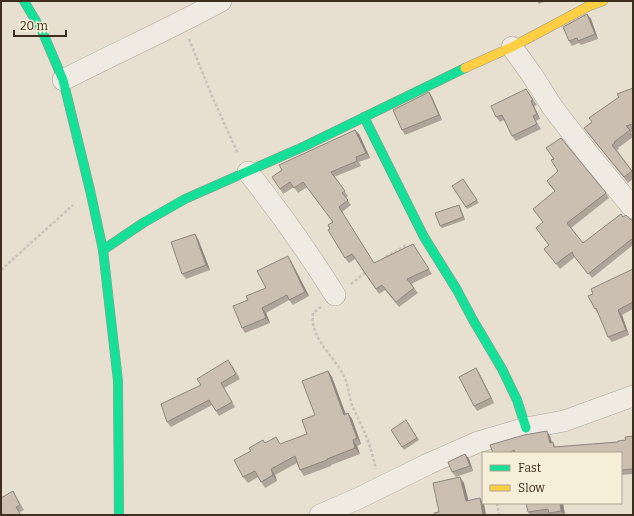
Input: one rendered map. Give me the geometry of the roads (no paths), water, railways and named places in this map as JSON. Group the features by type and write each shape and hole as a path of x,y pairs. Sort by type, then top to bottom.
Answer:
{"street":[{"path":"24,1 43,33 63,80 103,250 118,381 120,515"},
{"path":"63,80 182,22 221,1"},
{"path":"103,250 143,223 185,200 248,172 453,73 512,47 588,6 603,1"},
{"path":"512,47 553,108 633,208"},
{"path":"364,117 424,237 457,290 502,369 516,400 526,428"},
{"path":"248,172 275,206 335,295"},
{"path":"320,515 478,442 526,428 564,421 633,396"}]}
